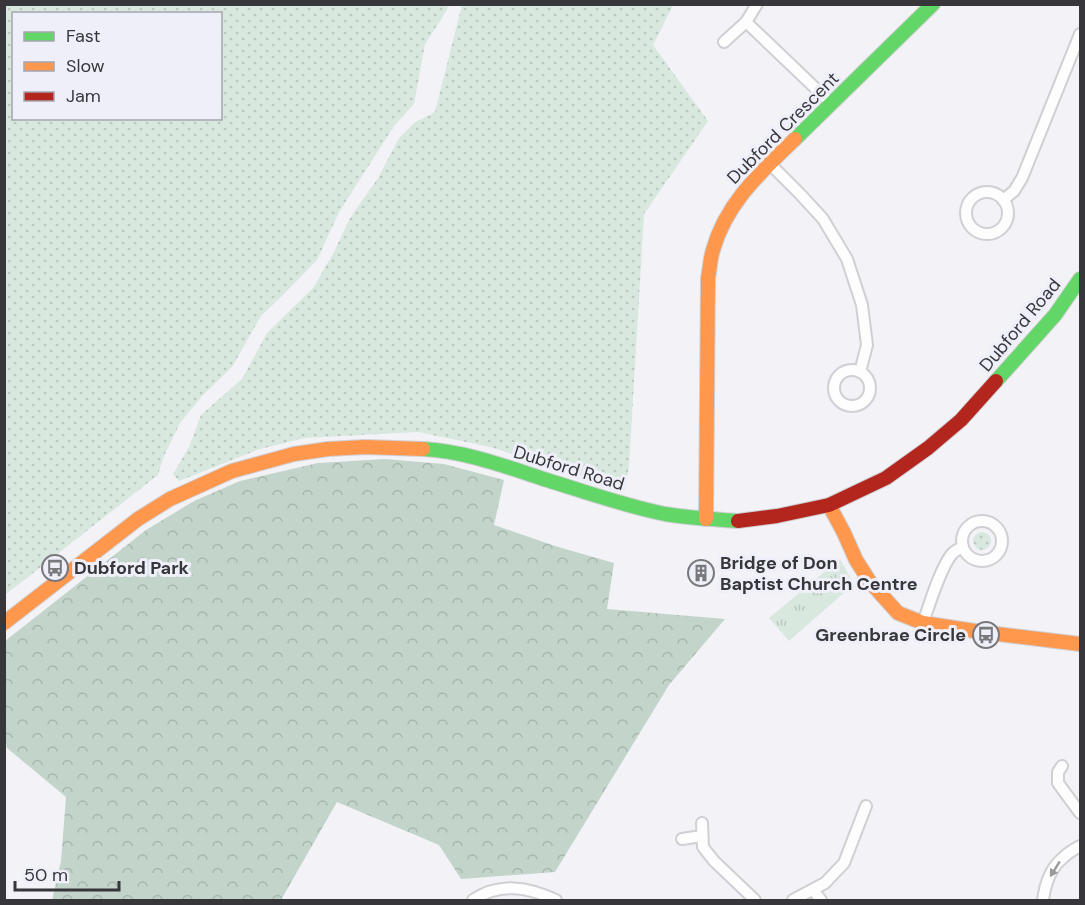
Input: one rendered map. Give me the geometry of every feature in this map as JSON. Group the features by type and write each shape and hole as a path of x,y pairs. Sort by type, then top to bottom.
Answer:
{"street":[{"path":"724,42 746,22 757,4"},
{"name":"Dubford Crescent","path":"706,519 708,278 713,249 726,215 751,182 933,4"},
{"path":"746,22 832,104"},
{"path":"1003,200 1014,191 1022,178 1080,34"},
{"path":"770,164 823,219 847,259 862,305 867,345 860,372"},
{"name":"Dubford Road","path":"4,624 138,519 170,499 232,471 294,454 328,449 365,447 436,450 470,457 625,504 666,514 706,519 739,520 777,516 829,505 886,478 928,448 961,420 1055,315 1080,279"},
{"path":"829,505 856,560 870,582 898,613 923,622 1080,644"},
{"path":"923,622 948,559 963,547"},
{"path":"1062,766 1058,772 1058,783 1080,813"},
{"path":"793,900 825,883 844,863 866,806"},
{"path":"702,823 703,847 714,861 755,900"},
{"path":"682,839 702,836"},
{"path":"1043,900 1044,889 1056,865 1063,857 1080,846"},
{"path":"473,900 491,890 508,888 524,889 556,900"},
{"path":"813,890 820,900"}],"green space":[{"path":"5,4 448,5 425,44 414,104 394,126 339,212 317,260 261,316 232,367 202,396 180,423 163,458 158,475 5,595"},
{"path":"462,5 673,5 653,45 708,121 644,214 629,466 625,490 490,447 418,432 305,438 260,449 179,481 173,474 189,447 201,415 242,379 267,333 313,288 350,218 378,178 399,138 414,123 435,112"},
{"path":"385,459 444,464 504,480 494,525 614,563 607,609 725,619 669,685 555,872 461,879 439,845 337,802 281,900 52,900 61,861 66,797 7,748 4,735 5,641 146,530 194,501 240,481 318,463"},
{"path":"982,532 988,535 991,541 988,547 982,550 976,547 973,541 976,535"},
{"path":"840,559 854,584 789,641 769,618"}],"traffic: fast":[{"path":"795,139 933,4"},
{"path":"996,381 1055,315 1080,279"},
{"path":"423,449 486,460 650,511 738,521"}],"traffic: slow":[{"path":"706,519 708,278 712,253 727,217 746,189 795,139"},
{"path":"4,623 138,519 170,499 232,471 294,454 328,449 365,447 423,449"},
{"path":"829,505 856,560 870,582 898,613 923,623 1080,644"}],"traffic: jam":[{"path":"738,521 777,516 829,505 886,478 928,448 961,420 996,381"}],"place":[{"name":"Dubford Park","path":"55,568"},
{"name":"Bridge of Don Baptist Church Centre","path":"701,573"},
{"name":"Greenbrae Circle","path":"986,635"}]}
